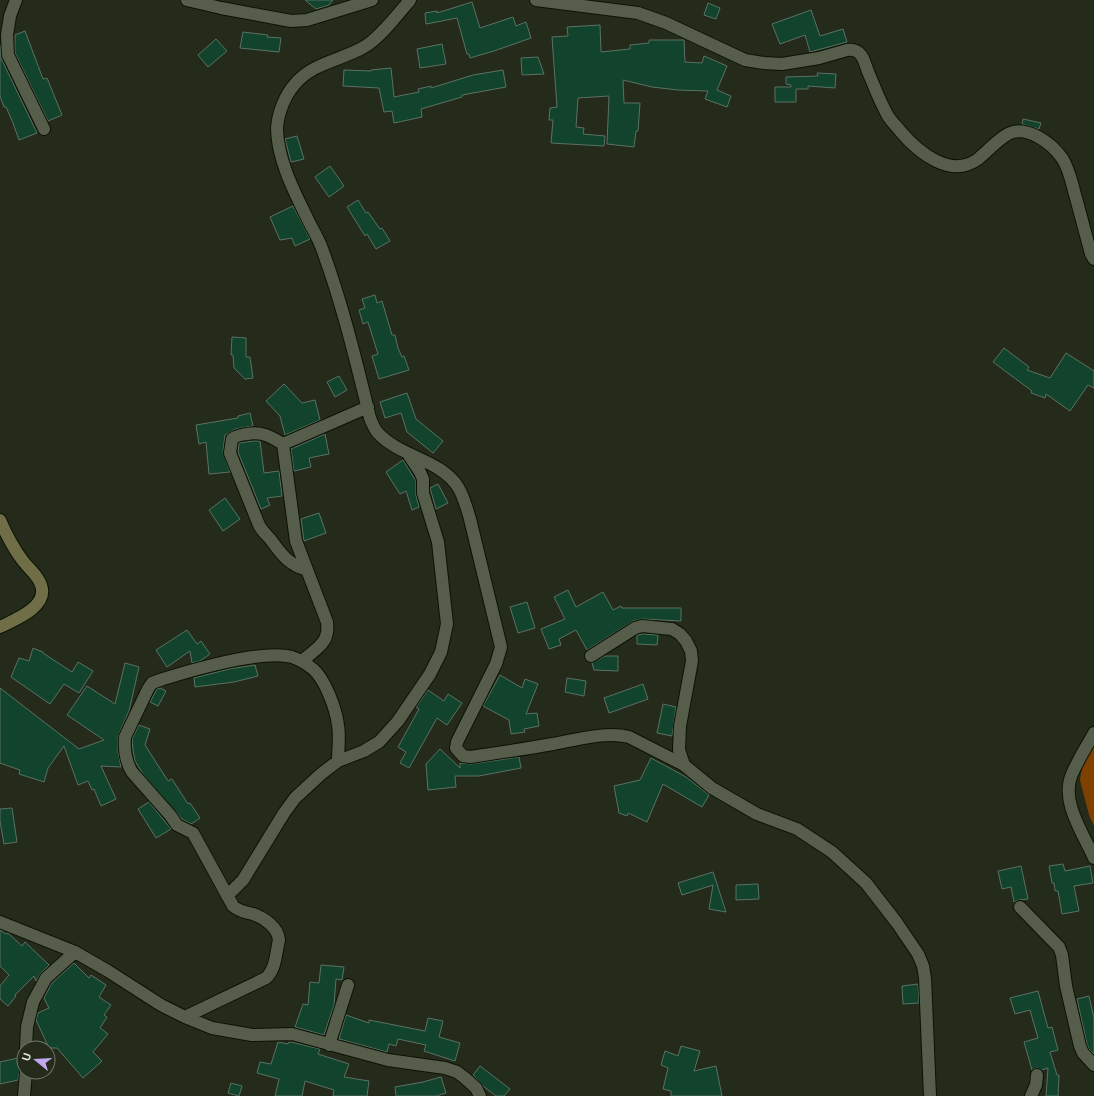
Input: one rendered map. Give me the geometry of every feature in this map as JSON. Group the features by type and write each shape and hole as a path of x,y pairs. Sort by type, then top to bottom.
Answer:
{"street":[{"path":"16,0 10,16 7,35 8,55 44,129"},
{"path":"187,0 244,6 291,21 308,20 372,0"},
{"path":"410,0 381,33 365,47 312,70 295,83 286,97 280,112 277,128 281,156 295,194 321,245 338,296 370,418 376,431 389,443 432,465 442,472 458,487 464,498 501,647 496,664 457,742 456,748 463,756 470,757 580,738 620,735 630,737 684,765 712,788 757,814 797,829 832,852 866,883 898,923 918,954 923,966 925,978 930,1096"},
{"path":"536,0 638,13 666,23 745,60 764,64 782,64 819,58 847,50 857,51 864,60 888,117 907,139 933,160 944,165 957,167 967,165 977,159 1008,134 1015,131 1040,136 1052,146 1062,159 1070,174 1091,254 1094,259"},
{"path":"283,444 368,407"},
{"path":"283,444 270,436 254,432 237,436 232,439 230,453 259,525 284,558 293,565 307,570"},
{"path":"283,444 296,541 327,622 328,631 327,638 322,644 302,661"},
{"path":"228,896 243,880 295,798 321,774 338,762 364,751 379,742 398,721 430,674 441,652 447,624 438,542 423,493 423,479 408,454"},
{"path":"0,520 22,560 42,586 39,602 33,609 0,627"},
{"path":"590,656 638,627 672,629 686,640 691,651 692,661 680,726 679,750 684,765"},
{"path":"185,1017 262,980 270,974 279,940 277,932 268,922 254,914 237,910 233,906 193,833 176,825 170,815 132,772 127,761 124,743 148,689 152,683 195,670 235,661 269,656 291,657 302,661 314,670 324,684 333,706 338,725 338,762"},
{"path":"1094,733 1071,775 1069,787 1069,800 1074,815 1094,858"},
{"path":"1020,907 1059,947 1062,956 1066,986 1080,1046 1083,1053 1094,1065"},
{"path":"0,922 75,952 108,970 161,1005 212,1028 252,1035 283,1033 292,1034 388,1060 445,1068 457,1072 465,1078 476,1088 480,1096"},
{"path":"26,1040 27,1027 33,1002 46,978 75,952"},
{"path":"330,1045 348,985"},
{"path":"1031,1096 1036,1085 1037,1074"},
{"path":"24,1096 25,1080"}],"shaded area":[{"path":"1094,743 1094,826 1089,815 1080,780 1084,755"}],"building":[{"path":"305,0 333,0 329,5 316,9"},
{"path":"472,2 480,28 513,17 516,26 526,22 531,38 470,58 469,54 467,54 457,18 426,24 425,13 437,11 437,13"},
{"path":"708,3 720,8 716,19 704,15"},
{"path":"811,10 820,36 843,29 847,42 810,52 805,35 780,44 772,24"},
{"path":"600,25 601,52 630,49 630,45 649,43 649,40 684,40 685,62 702,63 704,56 727,66 717,90 731,96 727,107 705,99 708,91 652,87 623,80 624,103 640,103 638,131 636,131 634,147 607,144 609,96 578,98 576,127 584,128 583,134 605,136 604,146 551,143 553,120 549,120 550,108 557,107 552,37 568,36 567,27"},
{"path":"25,31 43,79 47,78 62,115 48,121 15,53 15,35"},
{"path":"243,32 281,38 279,52 240,48"},
{"path":"216,39 227,51 208,67 198,55"},
{"path":"442,44 446,64 420,68 417,49"},
{"path":"0,45 1,58 37,133 19,140 13,123 0,96"},
{"path":"538,57 544,74 522,75 521,58"},
{"path":"391,68 394,97 419,92 418,89 431,86 431,88 473,75 503,70 506,87 462,95 462,97 421,109 422,117 394,123 392,111 384,112 379,88 343,86 344,70 371,71"},
{"path":"817,73 836,74 835,88 808,86 808,89 796,89 796,102 775,102 775,87 791,87 791,85 786,84 786,77 818,76"},
{"path":"1023,119 1041,123 1039,129 1022,124"},
{"path":"297,136 304,159 291,162 285,139"},
{"path":"330,166 344,186 329,197 315,177"},
{"path":"358,200 366,213 368,212 380,229 382,228 390,241 376,249 367,234 365,236 347,207"},
{"path":"293,206 310,239 295,246 292,238 280,240 270,217"},
{"path":"375,295 377,303 382,301 392,335 395,335 398,348 402,357 404,356 409,370 379,379 372,356 378,354 368,322 363,324 359,310 365,308 362,299"},
{"path":"232,337 246,338 246,357 250,357 253,378 245,379 234,368 233,355 231,355"},
{"path":"1004,348 1029,367 1027,370 1050,378 1066,353 1094,371 1094,388 1088,385 1070,411 1046,394 1045,398 1031,393 1032,391 993,362"},
{"path":"339,376 347,390 335,397 327,382"},
{"path":"284,384 302,403 315,400 320,420 285,435 280,416 266,401"},
{"path":"407,393 416,419 443,441 433,453 407,432 401,413 385,418 380,402"},
{"path":"250,413 253,426 235,429 225,435 223,452 230,472 209,474 206,442 199,444 196,425 238,418 238,416"},
{"path":"325,434 329,454 309,458 311,467 294,471 291,449"},
{"path":"260,441 264,473 279,471 282,496 267,498 270,505 261,509 238,452 239,443"},
{"path":"403,460 416,481 416,495 419,507 412,510 406,491 400,494 386,472"},
{"path":"438,484 448,503 436,509 430,488"},
{"path":"225,498 240,519 223,531 209,510"},
{"path":"319,513 326,533 304,541 301,519"},
{"path":"568,590 576,607 603,592 613,610 621,606 622,608 681,608 681,621 643,619 633,621 587,650 576,630 559,639 561,645 549,649 541,629 565,619 554,597"},
{"path":"527,602 535,628 518,633 510,607"},
{"path":"187,630 197,644 201,641 210,654 200,661 192,663 190,651 167,667 156,650"},
{"path":"637,635 658,635 657,645 637,644"},
{"path":"33,648 43,652 72,672 78,662 93,671 79,693 64,684 50,704 11,677 19,658 29,661"},
{"path":"605,656 618,656 618,671 594,670 592,663"},
{"path":"125,663 139,667 129,711 118,736 118,752 121,767 101,766 116,799 101,806 94,789 92,790 88,781 78,785 64,746 48,768 44,782 19,774 20,770 0,763 0,688 79,749 104,740 67,715 87,686 115,704"},
{"path":"255,665 258,676 234,682 195,687 194,678 229,669"},
{"path":"500,675 522,688 525,679 538,684 526,714 537,713 539,726 524,729 525,732 511,734 509,720 483,706"},
{"path":"567,678 586,681 584,696 565,692"},
{"path":"643,684 648,699 609,713 604,698"},
{"path":"160,688 166,691 158,706 150,702 157,689"},
{"path":"428,690 444,701 448,694 462,703 447,725 437,718 409,768 400,763 406,752 398,747 419,709 416,707"},
{"path":"663,704 676,707 672,736 657,733"},
{"path":"139,725 150,729 145,745 168,781 172,779 188,804 190,803 200,818 191,824 182,819 143,774 135,761 132,739"},
{"path":"440,749 460,768 460,763 471,764 519,757 521,768 479,776 455,776 456,787 428,790 426,764"},
{"path":"651,758 686,777 709,795 702,807 663,784 647,822 628,813 627,816 619,813 614,786 640,780"},
{"path":"149,802 171,829 156,838 138,809"},
{"path":"12,808 17,842 4,844 0,821 0,809"},
{"path":"1063,864 1065,871 1090,866 1093,883 1074,886 1079,911 1062,914 1058,891 1055,891 1054,883 1052,883 1049,866"},
{"path":"1021,866 1028,899 1014,902 1011,887 1002,889 998,871"},
{"path":"713,872 726,912 709,909 713,885 682,895 678,883"},
{"path":"758,884 759,899 736,900 736,885"},
{"path":"0,930 6,934 8,933 22,946 25,942 49,965 36,981 34,976 15,995 16,996 8,1006 0,999 0,986 9,975 0,966"},
{"path":"74,963 89,978 91,975 106,985 99,997 111,1005 104,1015 107,1017 100,1028 108,1034 93,1052 102,1061 83,1078 56,1048 56,1040 45,1040 36,1020 38,1013 49,1008 44,998 52,983"},
{"path":"321,965 344,967 342,980 336,979 334,1005 324,1035 295,1027 303,1004 308,1005 310,982 319,983"},
{"path":"918,984 919,1003 903,1004 902,986"},
{"path":"1038,991 1048,1028 1052,1027 1058,1050 1050,1052 1057,1075 1059,1075 1058,1096 1046,1096 1048,1068 1042,1070 1037,1068 1032,1070 1024,1042 1038,1038 1030,1010 1015,1014 1010,998"},
{"path":"1089,996 1094,1018 1094,1054 1089,1049 1087,1044 1077,999"},
{"path":"346,1015 369,1023 369,1020 425,1031 428,1018 443,1021 439,1037 460,1043 455,1061 424,1051 426,1045 398,1039 396,1046 389,1044 387,1052 339,1039"},
{"path":"278,1042 288,1044 291,1042 320,1049 318,1054 349,1064 344,1077 369,1081 367,1096 333,1096 334,1090 305,1081 302,1096 275,1096 279,1079 257,1073 260,1062 271,1064"},
{"path":"681,1046 700,1051 694,1071 716,1066 722,1096 671,1096 671,1091 663,1089 668,1068 661,1065 665,1051 678,1056"},
{"path":"16,1058 16,1080 18,1080 0,1084 0,1062"},
{"path":"480,1066 510,1089 504,1096 496,1096 484,1087 473,1075"},
{"path":"441,1077 446,1093 436,1096 396,1096 395,1087"},
{"path":"231,1083 242,1086 239,1096 228,1093"}]}
